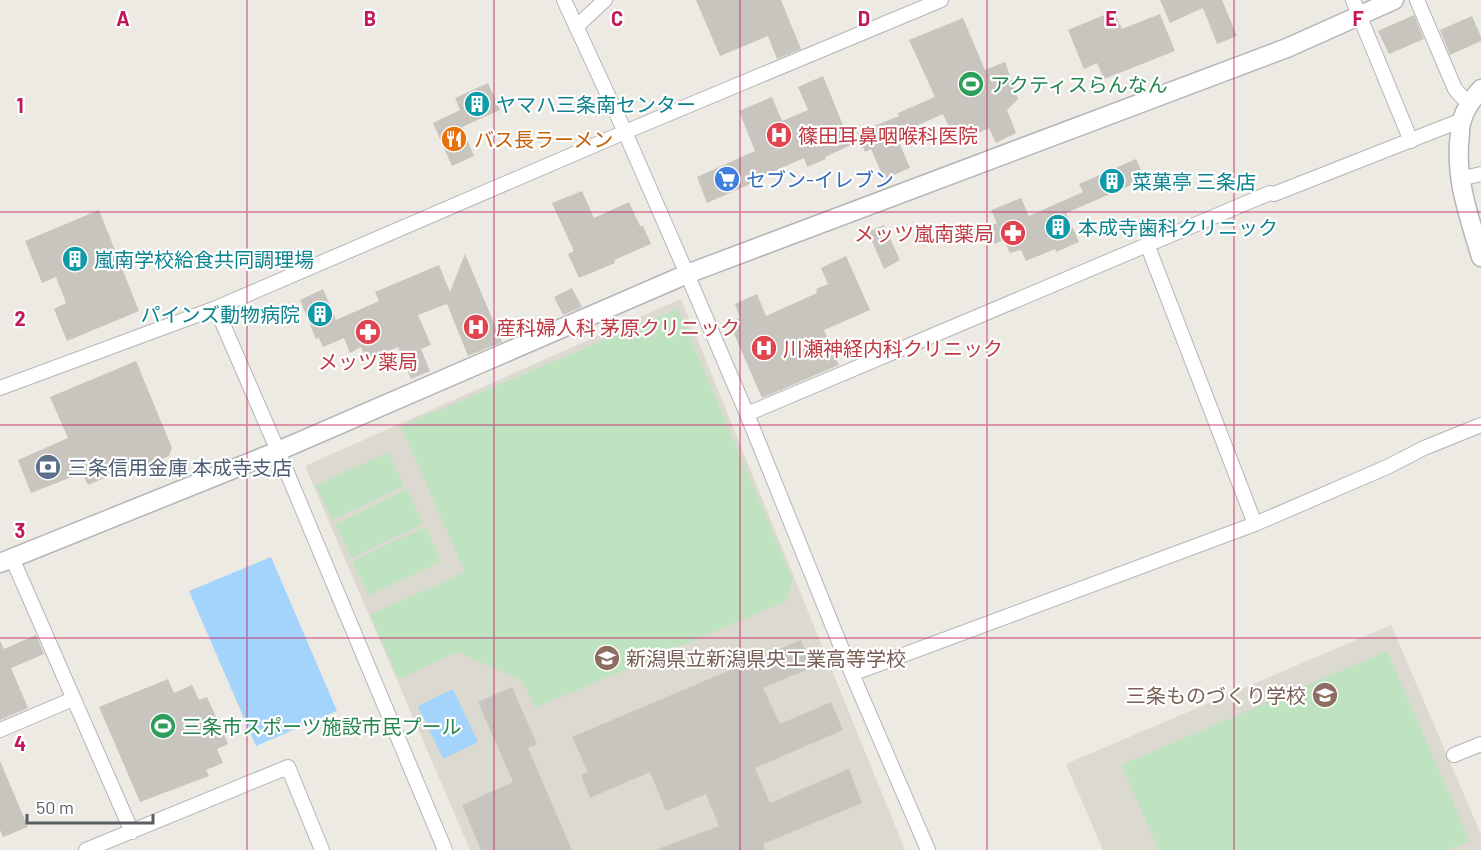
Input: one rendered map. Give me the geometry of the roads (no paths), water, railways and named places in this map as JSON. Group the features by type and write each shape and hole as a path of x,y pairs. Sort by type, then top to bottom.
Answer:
{"street":[{"path":"564,0 625,132 747,414 852,674 927,850"},
{"path":"576,27 605,0"},
{"path":"0,388 216,308 625,132 941,0"},
{"path":"132,832 73,699 6,561 278,451 687,274 1287,48 1356,8 1394,0"},
{"path":"1417,0 1455,89 1463,98 1476,96"},
{"path":"1356,8 1411,141"},
{"path":"1476,96 1462,120 1458,157 1464,199 1481,257"},
{"path":"747,414 1270,193 1274,194 1462,120"},
{"path":"1460,179 1481,174"},
{"path":"1146,244 1255,524"},
{"path":"216,308 445,850"},
{"path":"852,674 1255,524 1387,467 1424,448 1481,425"},
{"path":"0,730 73,699"},
{"path":"1454,756 1481,744"},
{"path":"86,850 288,767 322,850"}],"water":[{"path":"271,557 337,711 256,746 189,591"},
{"path":"453,689 478,742 443,759 418,706"}],"place":[{"name":"アクティスらんなん","path":"971,84"},
{"name":"ヤマハ三条南センター","path":"477,104"},
{"name":"篠田耳鼻咽喉科医院","path":"779,135"},
{"name":"バス長ラーメン","path":"454,139"},
{"name":"セブン-イレブン","path":"727,179"},
{"name":"菜菓亭 三条店","path":"1112,181"},
{"name":"本成寺歯科クリニック","path":"1058,227"},
{"name":"メッツ嵐南薬局","path":"1013,233"},
{"name":"嵐南学校給食共同調理場","path":"75,259"},
{"name":"パインズ動物病院","path":"320,314"},
{"name":"産科婦人科 茅原クリニック","path":"476,327"},
{"name":"メッツ薬局","path":"368,332"},
{"name":"川瀬神経内科クリニック","path":"764,348"},
{"name":"三条信用金庫 本成寺支店","path":"48,467"},
{"name":"新潟県立新潟県央工業高等学校","path":"607,658"},
{"name":"三条ものづくり学校","path":"1325,695"},
{"name":"三条市スポーツ施設市民プール","path":"163,726"}]}
